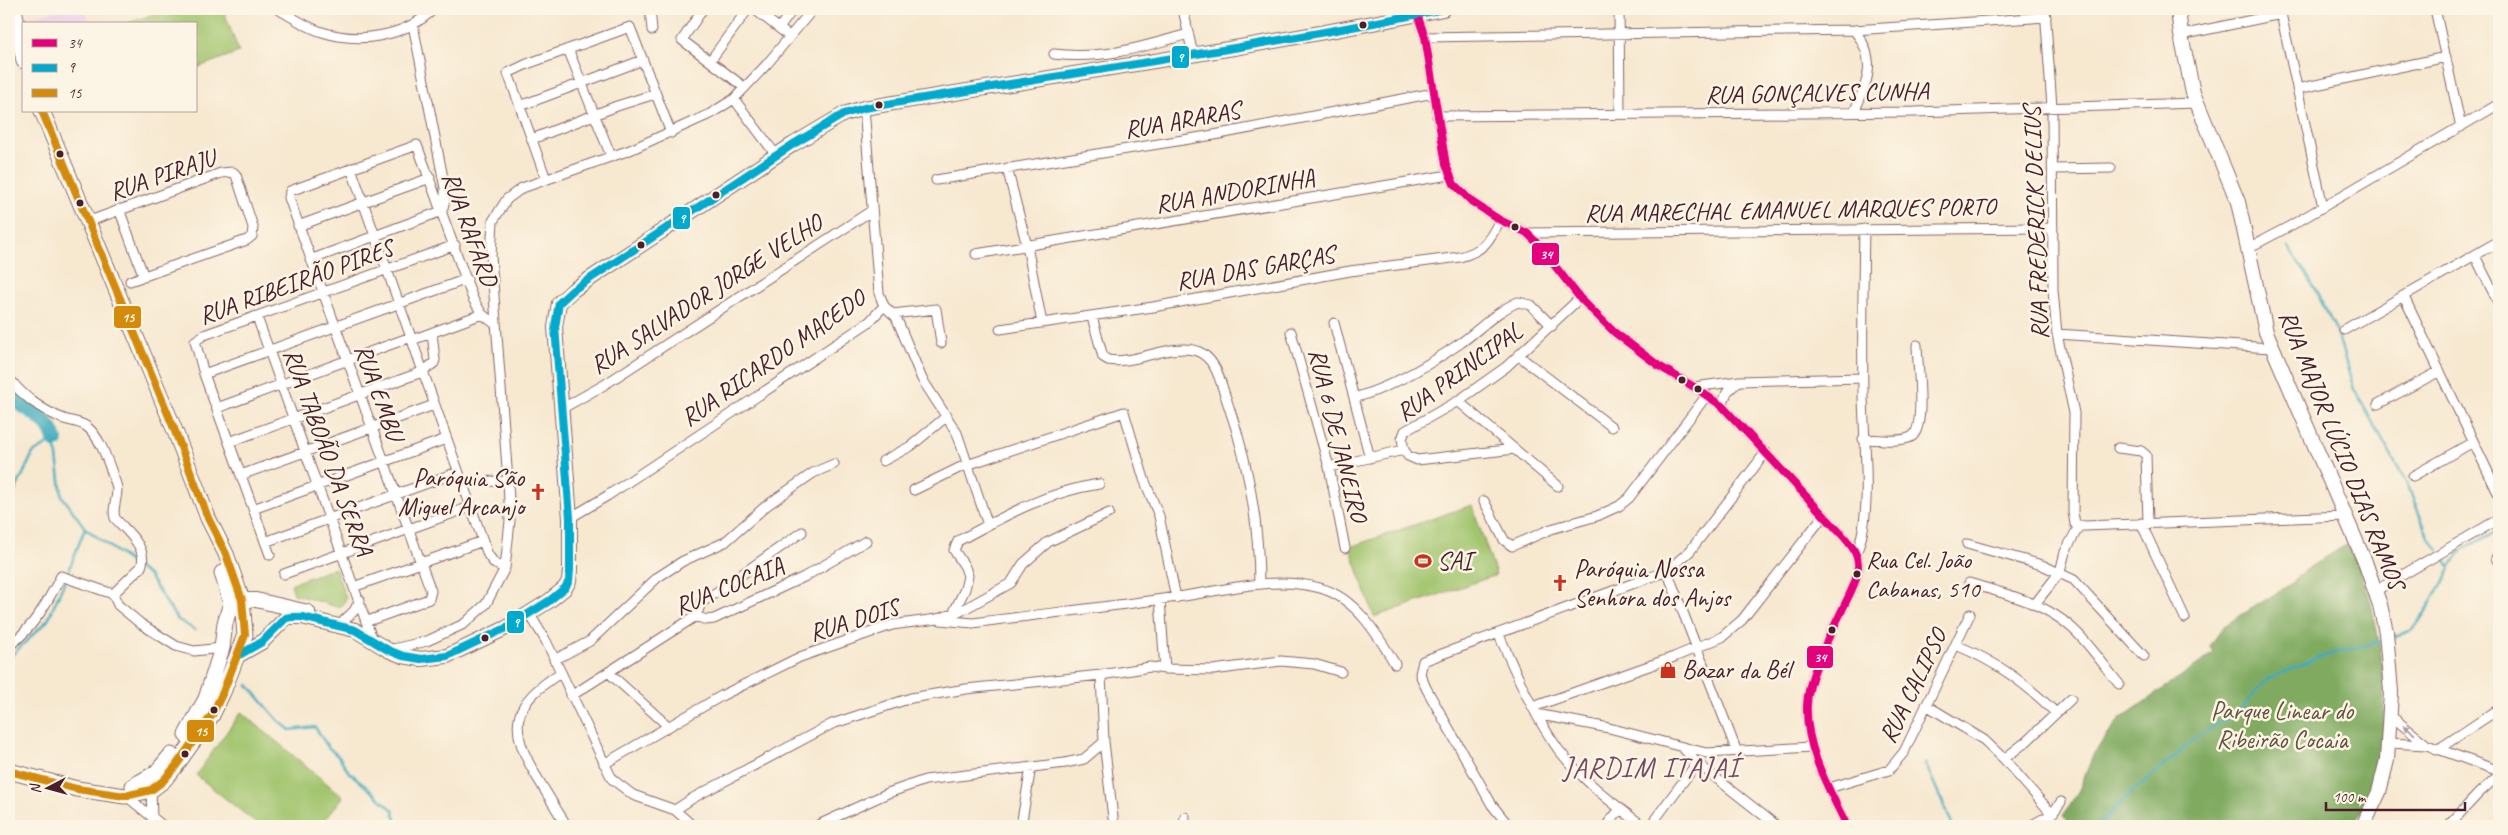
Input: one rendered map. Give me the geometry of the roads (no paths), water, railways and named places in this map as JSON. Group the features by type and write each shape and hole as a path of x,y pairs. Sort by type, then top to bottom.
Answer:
{"main road":[{"path":"14,9 22,52"},
{"path":"17,31 27,9"},
{"path":"42,112 173,426 208,518 226,554 244,635 190,729 156,773 144,782 121,793"},
{"path":"9,771 77,789 121,793 150,790 162,782 182,758 212,715 224,692 233,652 225,623 236,602"}],"street":[{"path":"278,9 312,28 347,38 375,37 412,25 434,9"},
{"path":"650,9 652,30"},
{"path":"703,9 682,38 744,87"},
{"path":"710,61 748,9"},
{"path":"754,9 790,36"},
{"path":"780,27 793,9"},
{"path":"388,650 427,641 464,624 486,604 505,568 510,530 508,481 491,256 493,221 506,199 522,188 671,133 710,114 734,99 767,64 813,9"},
{"path":"1183,9 1194,55"},
{"path":"236,602 265,602 340,625 355,630 388,650 421,659 447,656 479,643 559,594 569,581 570,518 563,408 555,327 557,310 562,298 776,155 838,117 864,108 1194,55 1443,9"},
{"path":"1619,9 1620,114"},
{"name":"RUA MAJOR LÚCIO DIAS RAMOS","path":"2178,9 2181,35 2196,103 2231,180 2250,247 2266,332 2271,348 2314,441 2375,591 2388,639 2391,716 2389,743 2379,792 2363,826"},
{"path":"2435,9 2461,126"},
{"path":"2181,35 2281,12 2323,207"},
{"path":"1425,37 1854,30 2045,13"},
{"name":"RUA FREDERICK DELIUS","path":"2045,13 2052,107 2053,290 2058,334 2074,413 2073,512 2074,521 2079,526"},
{"path":"1416,14 1425,37 1437,116 1450,175 1461,192 1472,202 1500,220 1527,233 1580,298 1630,345 1722,406 1824,515 1856,553 1858,562 1856,577 1808,690 1807,721 1812,747 1847,826"},
{"path":"310,260 442,212 445,188 412,25"},
{"path":"546,179 509,71 568,49 629,27 671,133"},
{"path":"1854,30 1866,49 1869,70 1868,80 1854,112"},
{"path":"1054,54 1114,54 1188,34"},
{"path":"568,49 611,156"},
{"path":"2297,89 2446,57"},
{"path":"520,106 643,60"},
{"name":"RUA ARARAS","path":"936,180 1214,135 1434,93"},
{"path":"532,140 656,94"},
{"path":"734,99 776,155"},
{"name":"RUA GONÇALVES CUNHA","path":"1437,116 1978,111 2196,103"},
{"path":"2250,247 2323,207 2499,104"},
{"name":"RUA RICARDO MACEDO","path":"570,518 622,487 869,322 884,306 879,293 864,108"},
{"name":"RUA RAFARD","path":"351,168 412,146 418,147 473,299 482,314 495,324"},
{"path":"351,168 483,541 491,561 505,568"},
{"name":"RUA EMBU","path":"351,168 292,189 289,198 431,591 429,598 368,621"},
{"path":"1007,168 1027,246 1042,323"},
{"path":"2053,169 2111,168"},
{"name":"RUA PIRAJU","path":"87,222 221,173 233,172 236,175 253,227 252,236 247,240 130,282"},
{"name":"RUA ANDORINHA","path":"976,254 1450,175"},
{"path":"298,226 430,178"},
{"path":"119,209 144,277"},
{"name":"RUA SALVADOR JORGE VELHO","path":"563,408 604,385 872,211"},
{"name":"RUA DAS GARÇAS","path":"1000,329 1092,317 1350,271 1460,257 1474,253 1484,246 1500,220"},
{"name":"RUA MARECHAL EMANUEL MARQUES PORTO","path":"1527,233 2053,228"},
{"path":"1856,553 1865,523 1862,378 1864,229"},
{"path":"2344,330 2499,241"},
{"name":"RUA RIBEIRÃO PIRES","path":"270,555 204,374 195,344 197,338 455,245"},
{"path":"2475,256 2499,304"},
{"path":"204,374 467,279"},
{"path":"2404,297 2499,495"},
{"name":"RUA PRINCIPAL","path":"1329,467 1404,450 1402,439 1405,431 1458,401 1519,356 1580,298"},
{"path":"1354,398 1393,383 1434,361 1500,312 1518,302 1531,305 1552,326"},
{"path":"884,306 894,314 922,379 963,446 988,525"},
{"path":"894,314 936,310 941,343"},
{"path":"216,408 482,314"},
{"name":"RUA TABOÃO DA SERRA","path":"257,317 356,586 374,642"},
{"path":"1092,317 1103,357 1108,360 1186,349 1198,351 1206,355 1216,368 1237,428 1245,462 1257,534 1259,584"},
{"path":"1334,323 1370,458"},
{"name":"RUA 6 DE JANEIRO","path":"1292,332 1329,467 1345,548"},
{"path":"229,442 422,372 434,364 432,333"},
{"path":"2058,334 2271,348"},
{"path":"1864,439 1908,438 1917,430 1920,414 1916,345"},
{"path":"1519,356 1612,427"},
{"path":"2378,404 2440,371"},
{"path":"9,378 17,388 45,410 84,425 92,432 118,491 113,513 115,518 137,542 143,554 141,567 113,594"},
{"path":"1694,387 1738,382 1862,378"},
{"path":"1722,406 1728,392 1738,382"},
{"path":"1484,501 1504,540 1512,546 1551,529 1609,511 1629,498 1707,395"},
{"path":"1458,401 1558,486"},
{"path":"241,475 434,406"},
{"path":"914,490 968,464 1124,412 1144,480 1159,516 1176,598"},
{"path":"883,461 911,446 946,416"},
{"path":"253,509 446,439"},
{"path":"2413,476 2473,442"},
{"path":"2118,448 2141,451 2146,455 2144,523 2185,618"},
{"path":"1404,450 1408,456 1417,460 1515,449"},
{"path":"1510,826 1492,805 1426,688 1420,674 1424,661 1667,570 1690,551 1766,452"},
{"path":"554,660 590,641 658,577 682,561 725,542 766,506 814,473 834,464"},
{"path":"265,542 458,472"},
{"path":"462,482 508,481"},
{"path":"953,614 965,589 968,576 965,567 954,550 954,546 958,541 1039,499 1099,484"},
{"path":"284,574 470,507"},
{"name":"RUA DOIS","path":"604,764 750,681 800,657 892,625 937,619 953,614 1011,583 1023,564 1048,542 1109,513"},
{"path":"1534,710 1698,648 1722,637 1742,620 1824,515"},
{"path":"2035,604 2060,572 2064,552 2079,526 2344,516"},
{"path":"2375,591 2499,518"},
{"path":"696,616 701,603 802,532"},
{"path":"356,586 483,541"},
{"name":"RUA COCAIA","path":"571,696 696,616 706,620 714,619 804,577 866,541"},
{"path":"1967,544 2060,572 2074,580 2144,656"},
{"path":"1667,570 1738,752"},
{"path":"9,646 22,636 45,608 61,576 75,579 113,594 118,605 141,624 176,646 194,651 233,652 268,635 279,623 291,617 302,617 340,625"},
{"path":"1970,583 2035,604 2072,628 2119,684"},
{"path":"937,619 948,622 973,623 1176,598 1259,584 1321,588 1341,597 1371,626 1396,664"},
{"path":"340,625 354,611 360,600"},
{"path":"1160,600 1165,669"},
{"path":"265,602 271,618 268,635"},
{"path":"529,613 612,779 633,795 675,810 693,826"},
{"name":"RUA CALIPSO","path":"1829,788 1892,768 1904,752 1970,614"},
{"path":"1498,633 1534,710 1559,750 1584,777 1620,809 1643,826"},
{"path":"1956,645 2000,666 2034,691 2056,712"},
{"path":"675,810 809,735 844,720 892,704 944,692 1101,675 1150,667 1213,670 1281,661 1314,664 1341,672"},
{"path":"608,672 668,726"},
{"path":"560,673 542,686 525,704 520,712 517,730 521,748 567,826"},
{"path":"1101,675 1104,742 1114,826"},
{"path":"2004,759 2027,741 2071,700"},
{"path":"1926,705 1984,740 2004,759 2052,814"},
{"path":"2436,750 2499,708"},
{"path":"1534,710 1706,753 1812,747"},
{"path":"2391,716 2426,745 2499,771"},
{"path":"816,826 882,796 925,780 1080,760 1104,742"},
{"path":"2389,743 2426,745"},
{"path":"1682,747 1697,763 1777,826"},
{"path":"1650,826 1697,763"},
{"path":"1021,826 1031,767"},
{"path":"2448,826 2479,792 2499,775"},
{"path":"150,790 152,818"},
{"path":"121,793 163,826"},
{"path":"2030,826 2052,814 2061,802"},
{"path":"1606,826 1620,809"}],"waterway":[{"path":"2288,247 2309,278 2336,330 2354,389 2408,486 2428,536 2439,550"},
{"path":"9,397 43,420 49,426 55,440"},
{"path":"9,504 33,453 55,440 62,496 85,528 149,576 177,619 195,630"},
{"path":"67,575 85,528"},
{"path":"2392,637 2413,630 2431,604 2460,551 2499,530"},
{"path":"2442,555 2450,567"},
{"path":"10,657 48,620 65,580"},
{"path":"2098,826 2131,793 2199,736 2240,710 2267,679 2323,656 2382,641"},
{"path":"248,685 278,720 290,730 315,727 328,747 340,758 348,771 393,810 398,826"},
{"path":"1925,763 1953,826"}],"place":[{"name":"Paróquia São Miguel Arcanjo","path":"538,492"},
{"name":"SAI","path":"1423,561"},
{"name":"Rua Cel. João Cabanas, 510","path":"1857,574"},
{"name":"Paróquia Nossa Senhora dos Anjos","path":"1560,583"},
{"name":"Bazar da Bél","path":"1668,670"}],"district":[{"name":"JARDIM ITAJAÍ","path":"1651,767"}],"park label":[{"name":"Parque Linear do Ribeirão Cocaia","path":"2282,726"}]}
